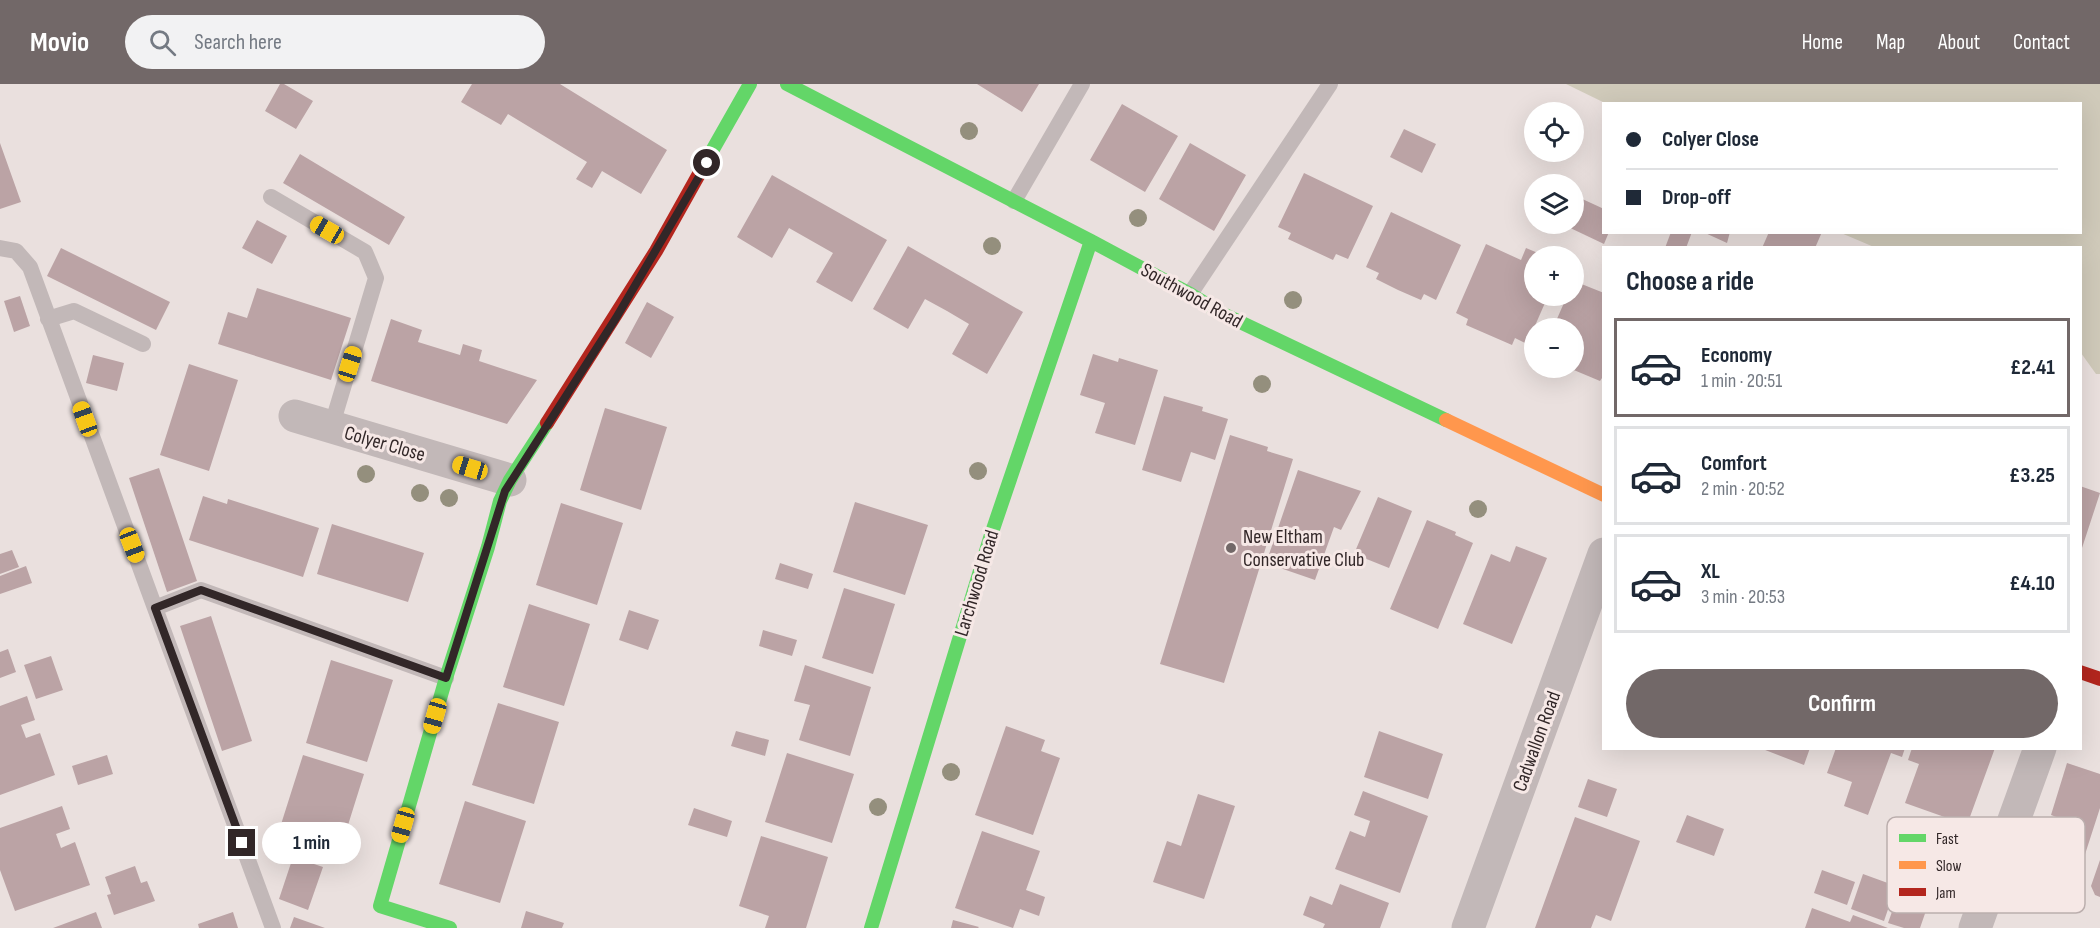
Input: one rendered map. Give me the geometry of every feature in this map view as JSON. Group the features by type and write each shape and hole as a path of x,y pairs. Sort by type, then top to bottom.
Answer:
{"street":[{"path":"450,928 380,906 500,501 510,480 639,279 750,84"},
{"name":"Southwood Road","path":"787,84 1091,241 1219,312 1602,494"},
{"name":"Larchwood Road","path":"871,928 990,538 1091,241"},
{"name":"Colyer Close","path":"295,416 510,480"},
{"name":"Cadwallon Road","path":"1468,928 1602,560"},
{"path":"2082,673 2100,679"},
{"path":"2015,817 2039,750"},
{"path":"1975,928 1980,913"}],"lane":[{"path":"1014,201 1082,84"},
{"path":"1190,294 1330,84"},
{"path":"271,197 365,252 375,278 331,428"},
{"path":"0,248 16,251 30,267 273,928"},
{"path":"48,319 74,311 143,344"},
{"path":"155,608 201,590 446,678"}],"shaded area":[{"path":"1566,84 2100,84 2100,374 2096,374 2082,354 2082,246 1872,246 1843,234 2082,234 2082,102 1603,102"}],"building":[{"path":"280,84 284,84 313,101 296,129 265,111"},
{"path":"472,84 560,84 667,150 641,194 602,171 592,188 576,179 587,162 508,114 501,125 461,102"},
{"path":"977,84 1039,84 1022,112"},
{"path":"1122,104 1178,136 1145,192 1090,160"},
{"path":"1404,129 1436,144 1422,173 1390,157"},
{"path":"0,143 21,202 0,209"},
{"path":"1190,143 1246,175 1214,231 1159,199"},
{"path":"300,154 405,217 389,245 283,183"},
{"path":"1304,173 1373,206 1348,259 1336,254 1333,260 1288,239 1291,233 1278,227"},
{"path":"772,175 887,240 852,302 816,282 833,253 789,228 772,258 737,237"},
{"path":"1584,200 1602,208 1602,234 1608,234 1604,244 1583,234"},
{"path":"1391,212 1461,245 1436,300 1424,294 1421,300 1398,290 1376,279 1379,273 1366,267"},
{"path":"257,220 287,236 272,264 242,248"},
{"path":"1670,234 1691,234 1687,246 1666,246"},
{"path":"1707,234 1729,234 1727,243"},
{"path":"1768,234 1821,234 1816,246 1763,246"},
{"path":"1486,244 1521,260 1524,253 1524,306 1544,306 1538,318 1524,318 1524,342 1515,338 1512,345 1466,325 1468,319 1456,313"},
{"path":"908,246 1023,312 987,374 952,354 969,324 947,311 925,299 908,329 873,309"},
{"path":"61,248 170,302 156,330 47,276"},
{"path":"1584,285 1602,292 1602,378 1600,381 1584,374 1584,318 1557,318 1563,306 1584,306"},
{"path":"257,288 351,318 331,380 218,344 228,312 247,318"},
{"path":"20,296 30,326 14,332 4,301"},
{"path":"647,302 674,317 651,358 625,343"},
{"path":"391,319 422,330 418,342 460,355 463,344 482,350 479,361 537,380 507,424 371,381"},
{"path":"1093,354 1118,362 1119,358 1158,370 1135,445 1095,433 1105,403 1080,395"},
{"path":"93,355 124,363 117,391 86,383"},
{"path":"189,364 238,380 209,471 160,455"},
{"path":"1164,396 1203,407 1202,411 1228,419 1215,460 1191,452 1181,482 1142,470"},
{"path":"605,408 667,427 641,510 580,490"},
{"name":"New Eltham Conservative Club","path":"1230,435 1268,447 1267,451 1293,459 1224,683 1160,664"},
{"path":"159,468 197,581 167,592 129,478"},
{"path":"1298,470 1361,491 1341,530 1334,527 1315,580 1266,563"},
{"path":"2082,487 2100,493 2082,548"},
{"path":"203,496 227,504 228,499 319,528 303,577 189,540"},
{"path":"1378,497 1412,511 1389,568 1354,554"},
{"path":"855,502 928,525 905,595 833,572"},
{"path":"561,503 623,523 597,605 536,585"},
{"path":"1427,520 1456,532 1455,535 1473,543 1438,629 1390,609"},
{"path":"332,524 424,553 408,602 317,574"},
{"path":"1516,546 1547,558 1512,644 1463,624 1491,554 1510,562"},
{"path":"12,550 19,567 0,574 0,554"},
{"path":"780,563 813,574 808,589 775,579"},
{"path":"26,566 32,583 0,594 0,576"},
{"path":"844,588 895,604 873,674 822,658"},
{"path":"529,604 590,624 564,706 503,687"},
{"path":"629,610 659,620 648,650 619,640"},
{"path":"211,616 252,741 222,751 180,626"},
{"path":"763,630 797,640 792,656 759,646"},
{"path":"8,649 16,672 0,678 0,652"},
{"path":"51,656 63,690 36,699 24,665"},
{"path":"331,660 393,680 367,762 306,743"},
{"path":"805,665 871,687 850,756 799,740 810,705 794,701"},
{"path":"27,696 35,720 21,725 26,738 40,733 55,775 0,795 0,706"},
{"path":"498,703 559,722 534,804 472,785"},
{"path":"1006,726 1045,740 1041,751 1060,758 1033,835 975,815"},
{"path":"736,731 769,740 765,756 731,746"},
{"path":"1379,731 1443,754 1428,799 1364,777"},
{"path":"1765,750 1809,750 1804,765"},
{"path":"1835,750 1904,750 1902,757 1891,753 1868,815 1844,806 1852,782 1827,773"},
{"path":"1911,750 1994,750 1970,817 1944,817 1905,803 1919,764 1908,760"},
{"path":"787,753 854,774 832,843 765,822"},
{"path":"107,755 113,774 78,785 72,766"},
{"path":"303,755 364,774 338,857 277,837"},
{"path":"2067,763 2100,774 2100,808 2085,854 2085,817 2051,815"},
{"path":"1588,779 1617,789 1607,817 1578,807"},
{"path":"1363,791 1428,816 1400,893 1335,869 1350,831 1365,837 1370,821 1354,815"},
{"path":"1198,794 1235,806 1204,899 1153,882 1167,841 1181,846"},
{"path":"465,801 526,821 500,903 439,884"},
{"path":"62,806 70,829 56,834 61,848 75,842 90,885 15,911 0,870 0,828"},
{"path":"694,808 732,821 727,837 688,825"},
{"path":"1687,815 1724,829 1714,856 1676,842"},
{"path":"1575,817 1640,841 1611,921 1596,915 1591,928 1535,928"},
{"path":"982,831 1040,851 1026,890 1045,897 1039,916 1020,909 1013,928 955,908"},
{"path":"761,836 828,857 806,928 765,928 769,916 739,906"},
{"path":"293,857 323,867 308,910 279,899"},
{"path":"2100,860 2100,897 2095,895 2091,886"},
{"path":"135,866 141,883 147,881 155,901 114,915 107,895 111,894 105,877"},
{"path":"1822,870 1855,882 1847,905 1814,893"},
{"path":"1863,874 1887,883 1887,912 1884,921 1851,909"},
{"path":"1340,884 1389,903 1380,928 1323,928 1325,924 1303,915 1310,896 1332,905"},
{"path":"1812,908 1850,922 1853,915 1888,928 1805,928"},
{"path":"526,911 564,923 562,928 521,928"},
{"path":"96,912 102,928 53,928"},
{"path":"233,912 238,928 199,928 198,924"},
{"path":"1892,913 1925,913 1920,928 1904,928 1888,923"},
{"path":"294,917 325,928 290,928"},
{"path":"953,920 979,927 951,928"}],"traffic: fast":[{"path":"708,158 750,84"},
{"path":"787,84 1091,241 1219,312 1446,420"},
{"path":"871,928 990,538 1091,241"},
{"path":"450,928 380,906 500,501 510,480 547,423"}],"traffic: slow":[{"path":"1446,420 1602,494"}],"traffic: jam":[{"path":"547,423 656,251 708,158"},
{"path":"2082,673 2100,679"}],"place":[{"name":"New Eltham Conservative Club","path":"1231,548"}],"route":[{"path":"242,843 155,608 201,590 446,678 488,547 500,501 510,480 616,318 707,163"}]}
